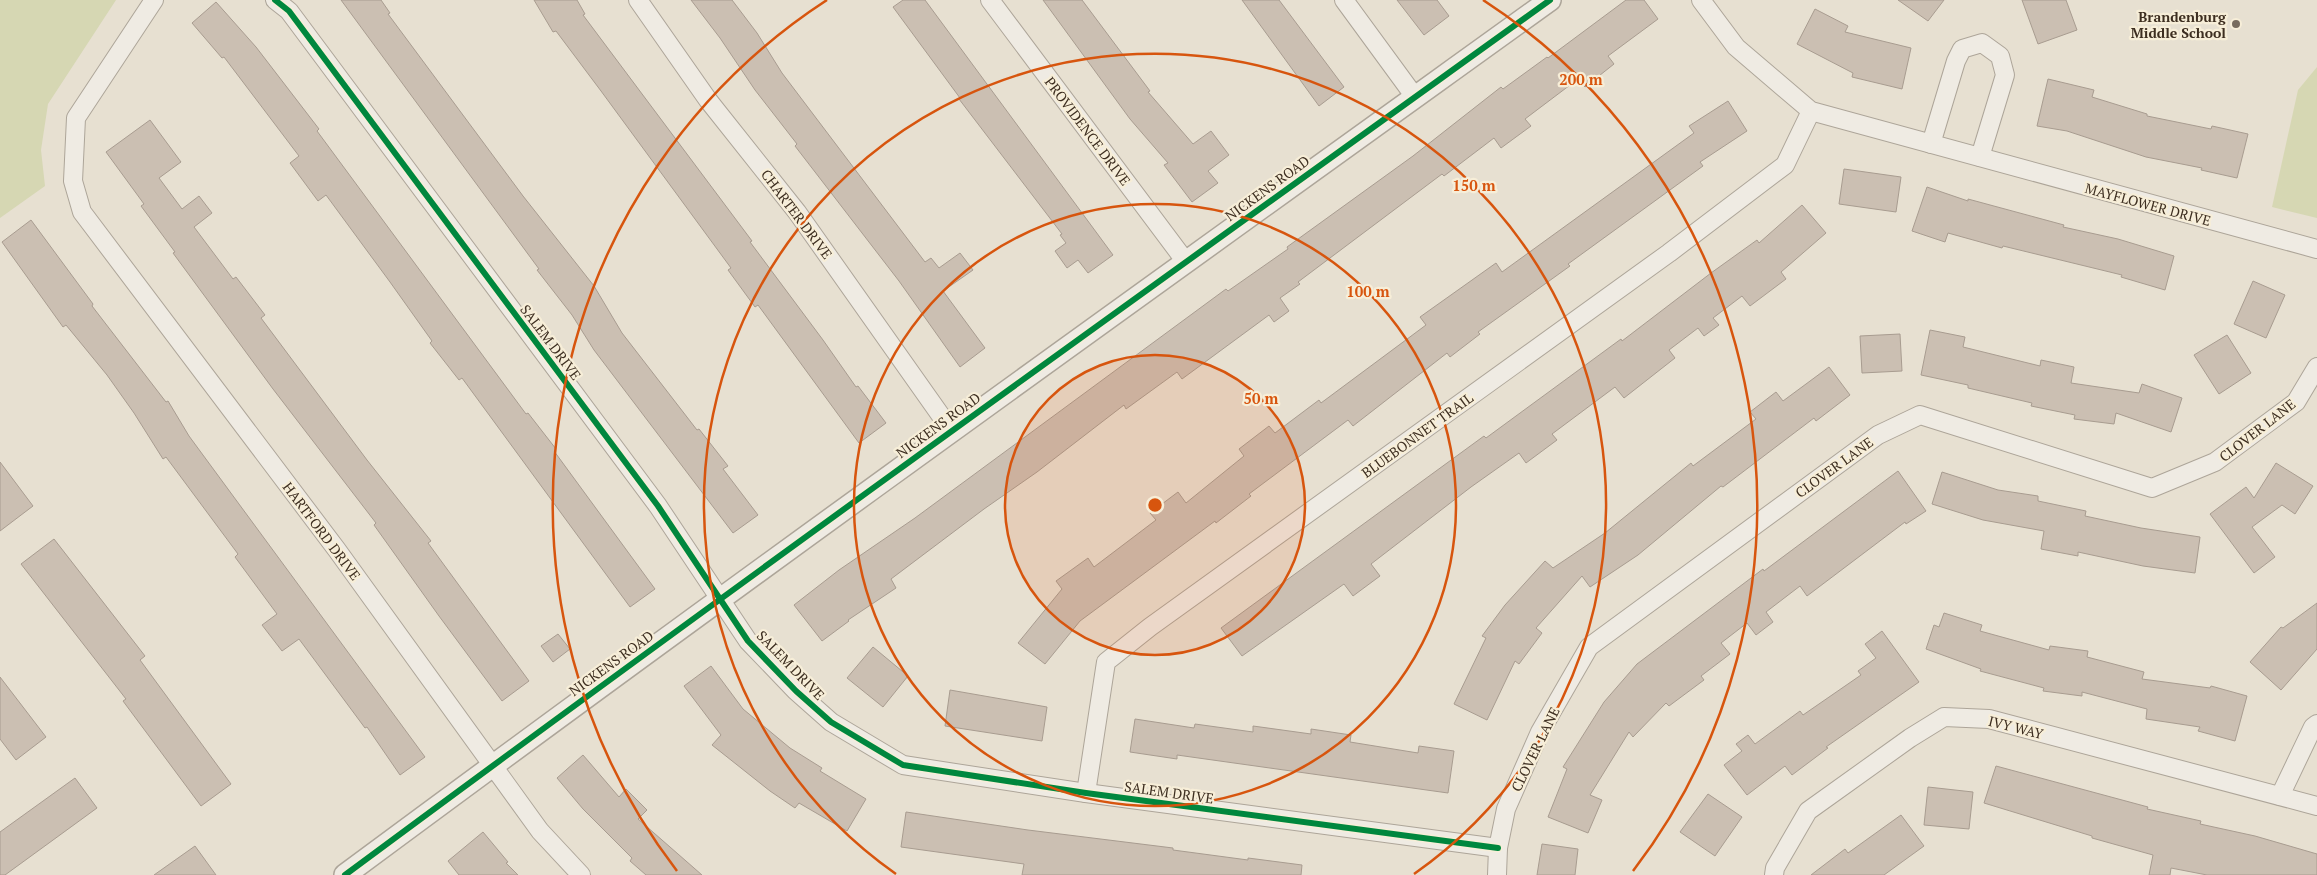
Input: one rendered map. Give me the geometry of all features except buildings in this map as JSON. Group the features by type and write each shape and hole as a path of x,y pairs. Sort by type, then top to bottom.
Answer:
{"street":[{"name":"HARTFORD DRIVE","path":"154,0 76,118 72,182 82,212 337,550 540,831 581,875"},
{"name":"SALEM DRIVE","path":"276,0 289,11 634,474 722,598 748,640 796,691 831,722 903,765 1086,793 1498,848"},
{"name":"CHARTER DRIVE","path":"638,0 708,100 797,212 952,430"},
{"name":"PROVIDENCE DRIVE","path":"990,0 1186,262"},
{"path":"1344,0 1415,97"},
{"name":"NICKENS ROAD","path":"345,875 952,430 1550,0"},
{"name":"MAYFLOWER DRIVE","path":"1701,0 1736,47 1811,111 2317,248"},
{"path":"1931,144 1956,61 1962,49 1982,43 2000,56 2005,75 1980,158"},
{"name":"BLUEBONNET TRAIL","path":"1086,793 1106,662 1150,627 1670,253 1785,165 1811,111"},
{"name":"CLOVER LANE","path":"1497,875 1498,848 1506,809 1537,740 1589,647 1878,435 1920,416 2152,488 2216,462 2296,402 2317,367"},
{"name":"IVY WAY","path":"1774,875 1775,868 1808,811 1910,738 1944,717 1989,719 2317,806"},
{"path":"2280,796 2313,727 2317,724"}],"green space":[{"path":"0,0 116,0 48,104 41,150 45,186 0,218"},
{"path":"2317,67 2317,218 2272,207 2298,90"}],"cycle path":[{"path":"275,0 289,11 658,506 748,641 796,691 831,722 903,765 1086,793 1498,848"},
{"path":"345,875 795,545 1550,0"}],"place":[{"name":"Brandenburg Middle School","path":"2236,24"}]}
